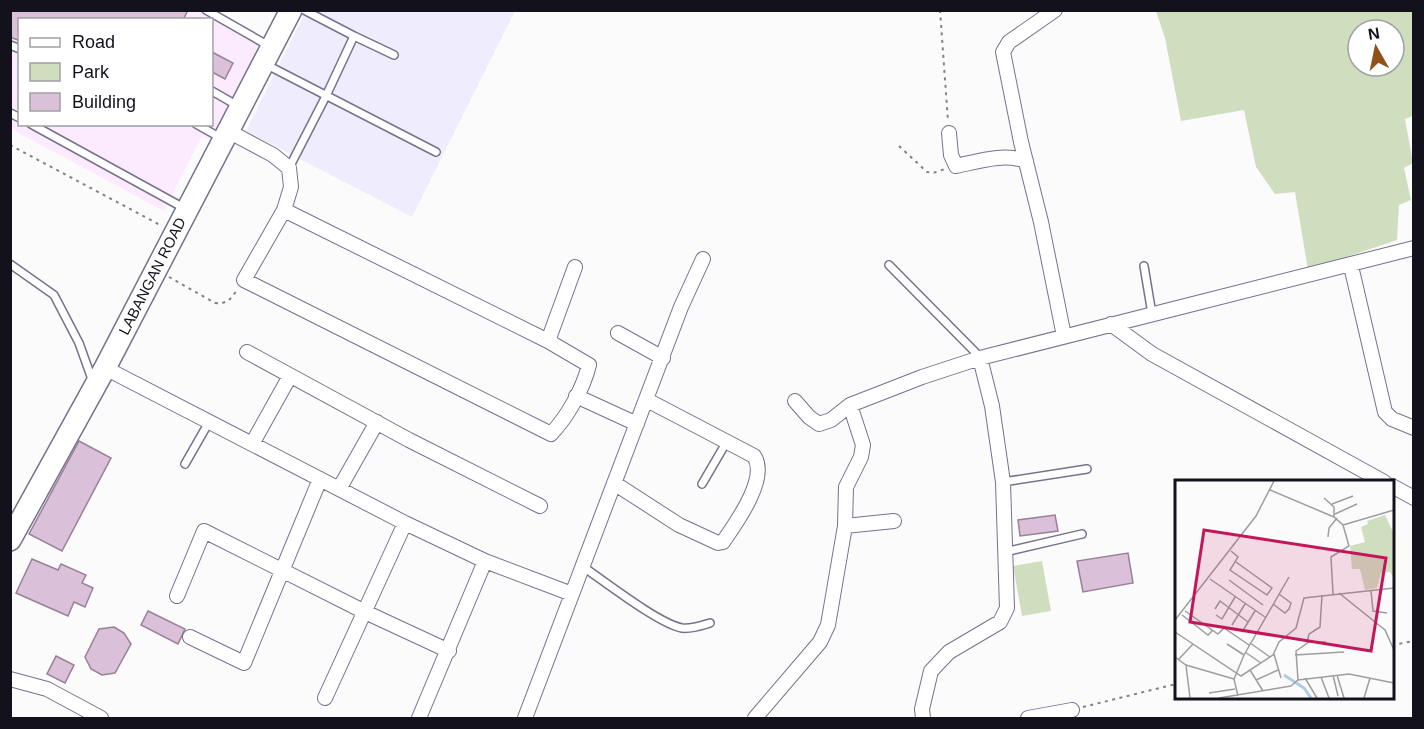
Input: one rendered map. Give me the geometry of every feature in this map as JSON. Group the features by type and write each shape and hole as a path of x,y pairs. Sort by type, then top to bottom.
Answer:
{"main road":[{"name":"LABANGAN ROAD","path":"10,540 105,368 291,10"}],"street":[{"path":"1055,10 1009,42 1004,52 1064,336"},
{"path":"949,133 951,155 956,166 1004,156 1026,161"},
{"path":"226,135 273,155 289,168 291,187 284,210 244,280 551,434 560,424 586,378 589,365 548,340 284,210"},
{"path":"795,401 809,417 819,424 831,420 850,405 922,377 980,358 1351,266 1413,248"},
{"path":"525,718 681,307 703,259"},
{"path":"1351,266 1385,412 1413,428"},
{"path":"548,340 575,267"},
{"path":"1111,324 1152,354 1380,480"},
{"path":"618,333 663,358"},
{"path":"247,352 540,506"},
{"path":"923,718 922,709 931,670 949,652 1000,622 1007,608 1003,482 992,406 980,358"},
{"path":"105,368 405,523 485,561 572,594"},
{"path":"252,444 290,376"},
{"path":"576,396 637,424"},
{"path":"614,483 679,525 718,543 723,542 746,507 758,471 758,463 754,456 647,400"},
{"path":"755,718 820,642 828,626 845,526 846,487 861,457 863,445 850,405"},
{"path":"339,489 377,422"},
{"path":"190,637 244,663 320,479"},
{"path":"1394,487 1413,498"},
{"path":"845,526 894,521"},
{"path":"325,698 405,523"},
{"path":"177,596 204,531 365,612 449,651"},
{"path":"418,718 449,651 485,561"},
{"path":"10,679 47,689 101,718"},
{"path":"1028,718 1072,710"}],"lane":[{"path":"206,10 326,96 435,152"},
{"path":"304,10 394,55"},
{"path":"289,168 354,36"},
{"path":"213,92 241,108"},
{"path":"35,126 187,210"},
{"path":"201,126 226,135"},
{"path":"10,264 54,295 79,343 94,387"},
{"path":"889,265 980,358"},
{"path":"1144,266 1152,314"},
{"path":"185,464 209,422"},
{"path":"702,484 726,443"},
{"path":"1003,482 1087,469"},
{"path":"1005,552 1082,534"},
{"path":"582,566 657,616 679,627 692,628 710,623"}],"path":[{"path":"940,10 949,133"},
{"path":"10,145 175,233"},
{"path":"898,146 927,172 933,173 956,166"},
{"path":"157,269 215,303 223,304 229,301 244,280"},
{"path":"1394,645 1413,641"},
{"path":"1072,710 1175,684"}],"shaded area":[{"path":"10,11 201,11 261,42 211,140 202,136 164,211 11,129"},
{"path":"306,11 515,11 412,217 246,131"}],"green space":[{"path":"1156,11 1413,11 1413,116 1405,119 1413,163 1404,168 1411,200 1399,205 1397,240 1308,270 1295,192 1275,194 1256,167 1244,110 1181,121 1165,38"},
{"path":"1042,561 1051,611 1022,616 1013,566"}],"building":[{"path":"10,10 188,10 184,18 18,18 18,40 10,37"},
{"path":"213,53 233,63 225,79 213,73"},
{"path":"79,441 111,458 62,551 29,534"},
{"path":"1055,515 1058,531 1020,536 1018,520"},
{"path":"1128,553 1133,583 1083,592 1077,561"},
{"path":"32,559 58,570 61,564 86,575 82,583 93,588 85,607 74,602 68,616 16,593"},
{"path":"148,611 185,629 178,644 141,625"},
{"path":"114,627 124,633 131,644 115,673 102,675 91,669 85,657 99,629"},
{"path":"56,656 74,665 65,683 47,674"}]}
